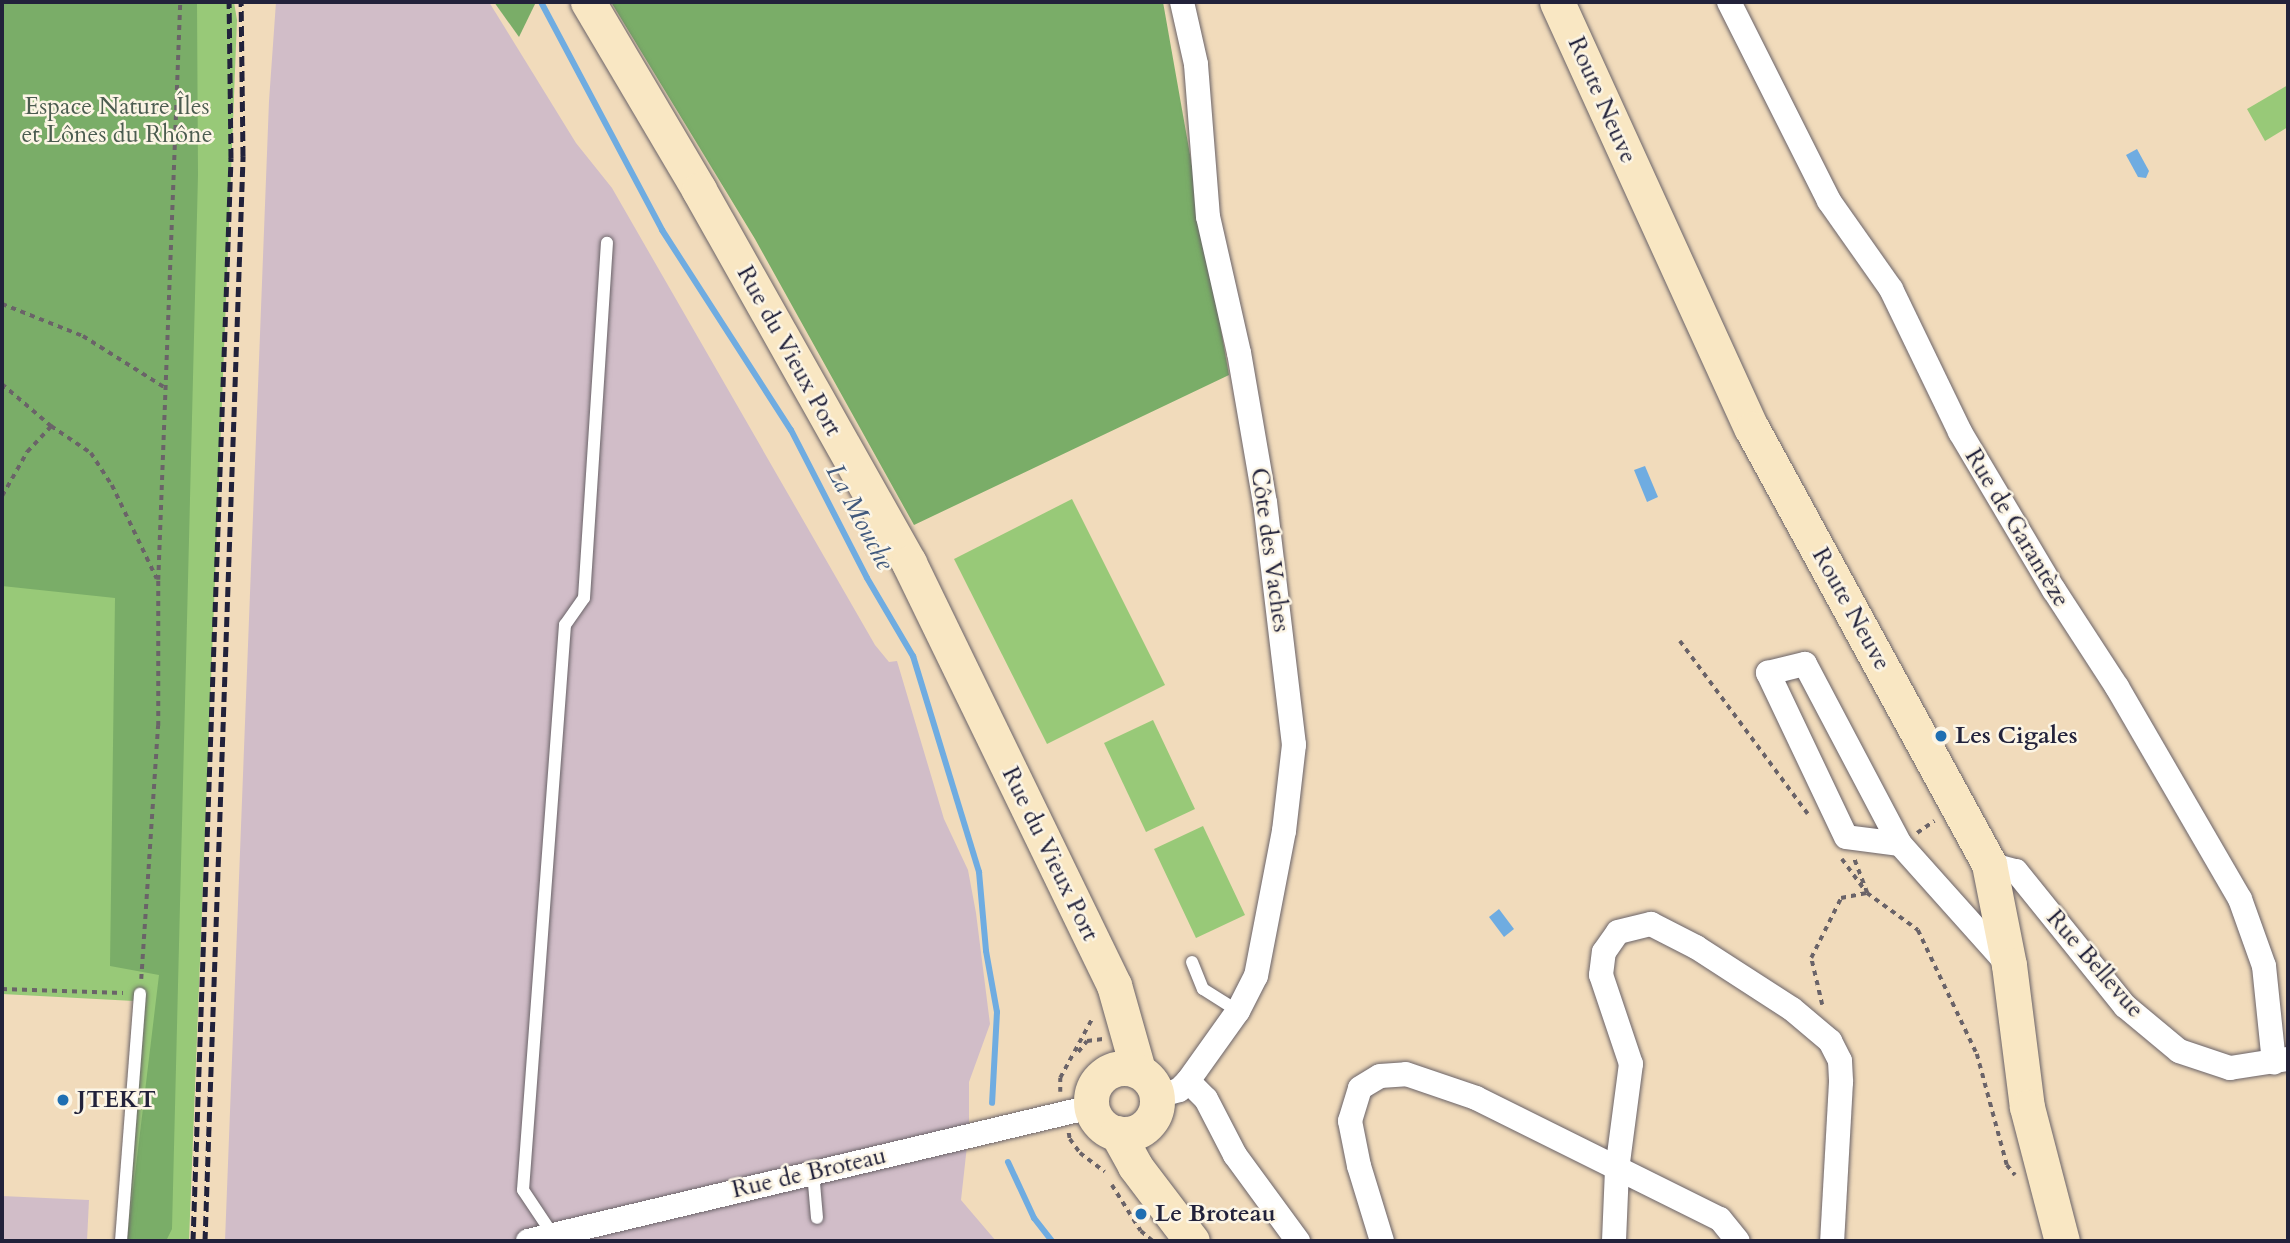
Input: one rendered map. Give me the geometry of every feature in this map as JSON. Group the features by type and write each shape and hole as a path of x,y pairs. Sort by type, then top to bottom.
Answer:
{"main road":[{"name":"Rue du Vieux Port","path":"588,2 699,190 909,563 1114,985 1129,1089"},
{"name":"Route Neuve","path":"1558,2 1752,429 1989,863 2009,965 2027,1107 2062,1241"},
{"path":"1080,1110 1100,1124 1129,1089"},
{"path":"1129,1089 1135,1166 1192,1241"}],"street":[{"name":"Côte des Vaches","path":"1182,2 1196,64 1208,217 1239,353 1263,490 1292,719 1293,758 1269,916 1256,976 1238,1010 1188,1081"},
{"name":"Rue de Garantèze","path":"1729,2 1829,201 1891,289 1960,432 2054,590 2117,687 2240,899 2264,966 2281,1061"},
{"path":"1900,844 1840,843 1768,673 1805,664 1900,844 2009,965"},
{"name":"Rue Bellevue","path":"1989,863 2016,871 2125,1006 2179,1051 2230,1068 2281,1061"},
{"path":"1614,1241 1618,1170 1631,1064 1601,975 1604,952 1618,932 1651,924 1685,941 1792,1009 1830,1041 1840,1061 1841,1082 1832,1241"},
{"path":"1382,1241 1359,1166 1350,1121 1360,1087 1380,1076 1406,1074 1476,1098 1720,1219 1738,1241"},
{"path":"1129,1089 1179,1090 1188,1081 1206,1099 1236,1155 1298,1241"},
{"name":"Rue de Broteau","path":"528,1241 1080,1110"}],"lane":[{"path":"553,1235 523,1190 565,625 584,598 607,243"},
{"path":"1192,962 1203,989 1238,1010"},
{"path":"121,1241 140,994"},
{"path":"813,1172 817,1218"}],"path":[{"path":"2,989 140,994 158,726 158,580 180,2"},
{"path":"2,304 83,336 164,387"},
{"path":"2,384 51,426 91,453 112,485 158,580"},
{"path":"2,496 27,452 51,426"},
{"path":"1680,641 1810,816"},
{"path":"1900,844 1959,804"},
{"path":"1840,843 1867,893 1918,930 1978,1054 2007,1165 2031,1193 2047,1191"},
{"path":"1840,843 1867,893"},
{"path":"1830,1041 1811,958 1841,898 1867,893"},
{"path":"1129,1089 1087,1041 1072,1059 1059,1085 1080,1110 1070,1139 1074,1146 1105,1172 1140,1231 1153,1241"}],"shaded area":[{"path":"276,2 489,2 576,143 612,188 875,645 889,662 897,661 944,819 968,870 976,913 990,1024 969,1082 969,1128 961,1200 996,1241 225,1241 269,101"},
{"path":"2,1196 89,1200 87,1241 2,1241"}],"green space":[{"name":"Espace Nature Îles et Lônes du Rhône","path":"2,2 234,2 237,20 189,1241 119,1241 134,1001 2,994"},
{"name":"Espace Nature Îles et Lônes du Rhône","path":"2,2 197,2 198,175 172,1229 166,1241 127,1241 159,975 110,966 115,598 2,586"},
{"path":"494,2 536,2 519,37"},
{"path":"611,2 1163,2 1229,375 914,525 755,239"},
{"path":"2288,85 2288,127 2265,141 2247,109"},
{"path":"1072,499 1165,685 1047,744 954,559"},
{"path":"1153,720 1195,809 1146,832 1104,743"},
{"path":"1203,826 1245,915 1196,938 1154,849"}],"water":[{"path":"2137,149 2149,171 2146,178 2138,177 2126,155"},
{"path":"1645,466 1658,497 1647,502 1634,470"},
{"path":"1499,909 1514,929 1504,937 1489,917"}],"waterway":[{"name":"La Mouche","path":"541,2 662,230 791,430 867,578 913,656 979,872 986,951 997,1012 992,1103"},
{"name":"La Mouche","path":"1008,1162 1034,1218 1052,1241"}],"railway":[{"path":"193,1241 231,158 229,2"},
{"path":"205,1241 243,156 241,2"}],"place":[{"name":"Les Cigales","path":"1941,736"},
{"name":"JTEKT","path":"63,1100"},
{"name":"Le Broteau","path":"1141,1214"}]}
